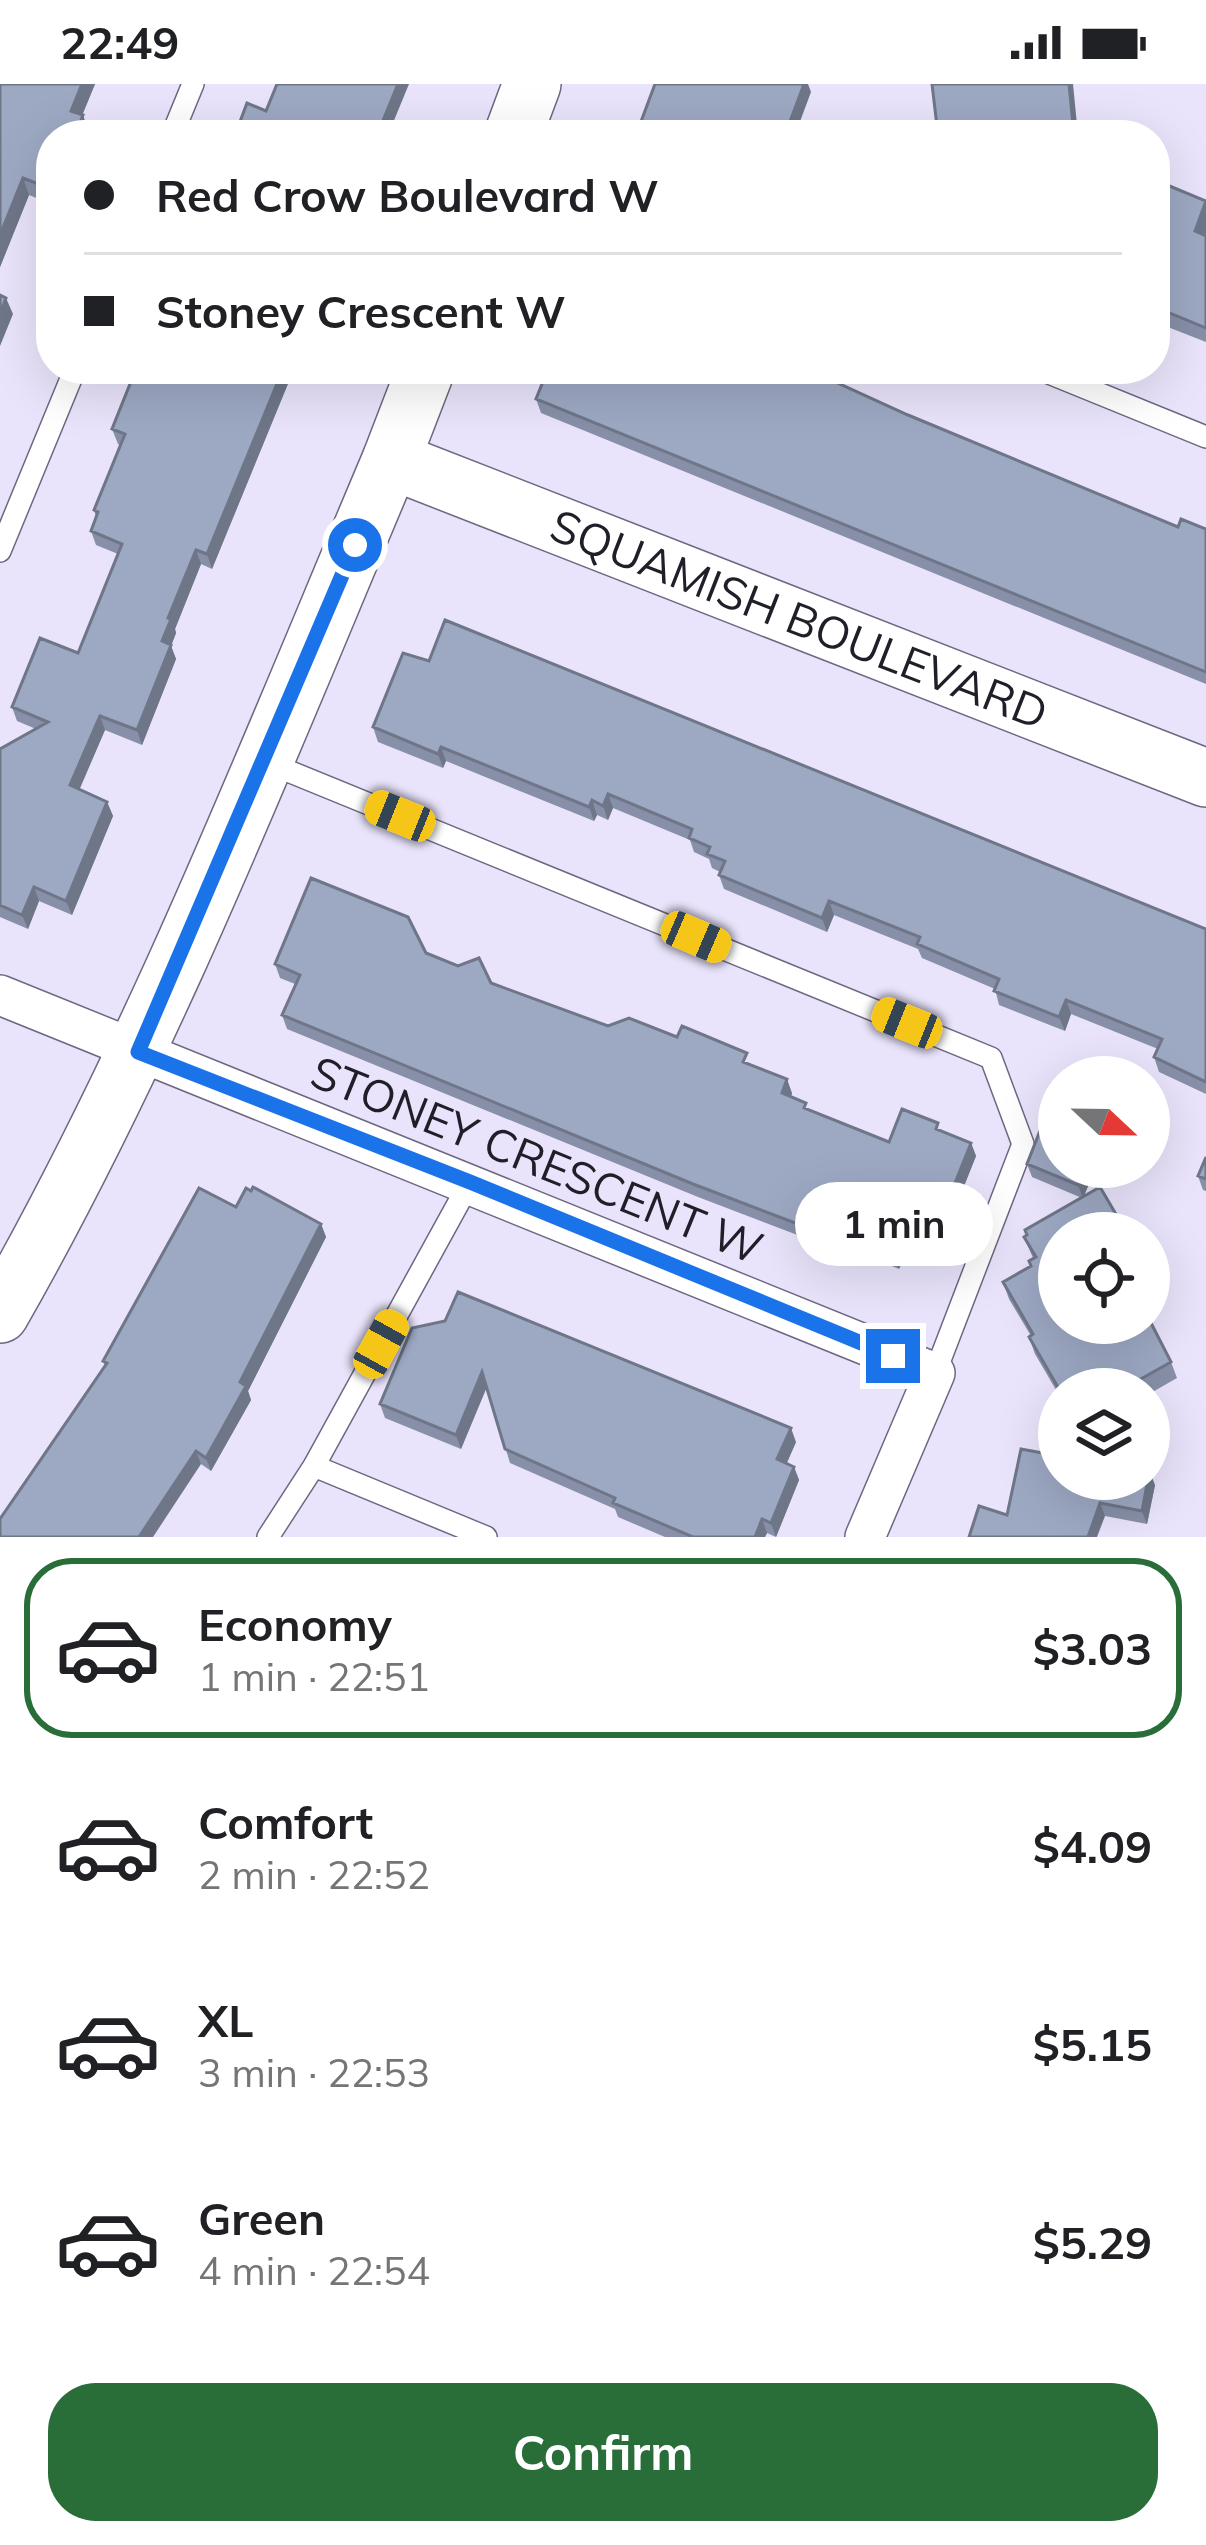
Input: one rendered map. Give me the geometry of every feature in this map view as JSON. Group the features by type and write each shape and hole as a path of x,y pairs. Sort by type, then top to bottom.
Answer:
{"street":[{"path":"519,120 532,84"},
{"path":"0,1314 138,1052 420,384"},
{"name":"SQUAMISH BOULEVARD","path":"391,460 1206,778"},
{"name":"STONEY CRESCENT W","path":"0,994 935,1373"},
{"path":"865,1537 935,1373"}],"lane":[{"path":"178,120 193,84"},
{"path":"0,551 69,384"},
{"path":"1076,384 1206,437"},
{"path":"262,760 992,1058 1023,1144 935,1373"},
{"path":"268,1537 314,1466 470,1182"},
{"path":"314,1466 486,1537"}],"building":[{"path":"0,84 82,84 71,111 83,115 81,120 36,120 36,183 23,178 0,235"},
{"path":"277,84 398,84 383,120 241,120 247,103 266,111"},
{"path":"655,84 804,84 791,120 642,120"},
{"path":"932,84 1069,84 1073,120 936,120"},
{"path":"1170,186 1206,201 1195,231 1206,236 1206,328 1170,313"},
{"path":"130,384 277,384 207,554 196,550 168,618 162,641 171,645 137,730 100,716 70,785 107,802 66,901 34,887 22,915 0,905 0,749 48,722 12,707 40,638 78,653 122,544 91,531 98,512 94,510 125,434 112,429"},
{"path":"542,384 840,384 1178,527 1181,519 1206,529 1206,672 536,399"},
{"path":"445,620 1206,929 1206,1082 1170,1065 1170,1056 1154,1056 1162,1039 1066,1000 1059,1017 994,991 999,979 917,944 920,937 829,901 822,918 719,875 725,861 707,854 710,847 689,838 692,829 608,794 603,806 592,800 589,807 441,747 438,754 373,727 403,653 429,661"},
{"path":"311,878 408,917 426,953 458,966 479,958 491,983 608,1026 629,1018 677,1037 682,1026 747,1053 743,1062 787,1079 782,1093 806,1103 804,1108 889,1142 902,1109 938,1123 936,1129 971,1143 939,1223 911,1216 894,1255 839,1232 837,1239 282,1015 300,975 275,964"},
{"path":"1038,1136 1038,1169 1027,1164"},
{"path":"253,1187 321,1224 240,1382 246,1386 206,1458 196,1451 139,1537 0,1537 0,1519 107,1363 103,1361 199,1188 236,1207 246,1188 251,1191"},
{"path":"1101,1188 1115,1212 1056,1212"},
{"path":"1038,1223 1038,1344 1162,1344 1171,1362 1160,1368 1047,1368 1003,1282 1031,1266 1029,1261 1036,1257 1025,1230"},
{"path":"458,1292 791,1428 777,1459 794,1467 771,1523 762,1519 755,1537 693,1537 505,1449 482,1372 456,1435 380,1404 412,1328 445,1321"},
{"path":"1021,1449 1038,1452 1038,1500 1144,1500 1142,1511 1100,1503 1088,1537 969,1537 979,1506 1007,1515"}],"route":[{"path":"355,545 138,1052 893,1356"}]}
